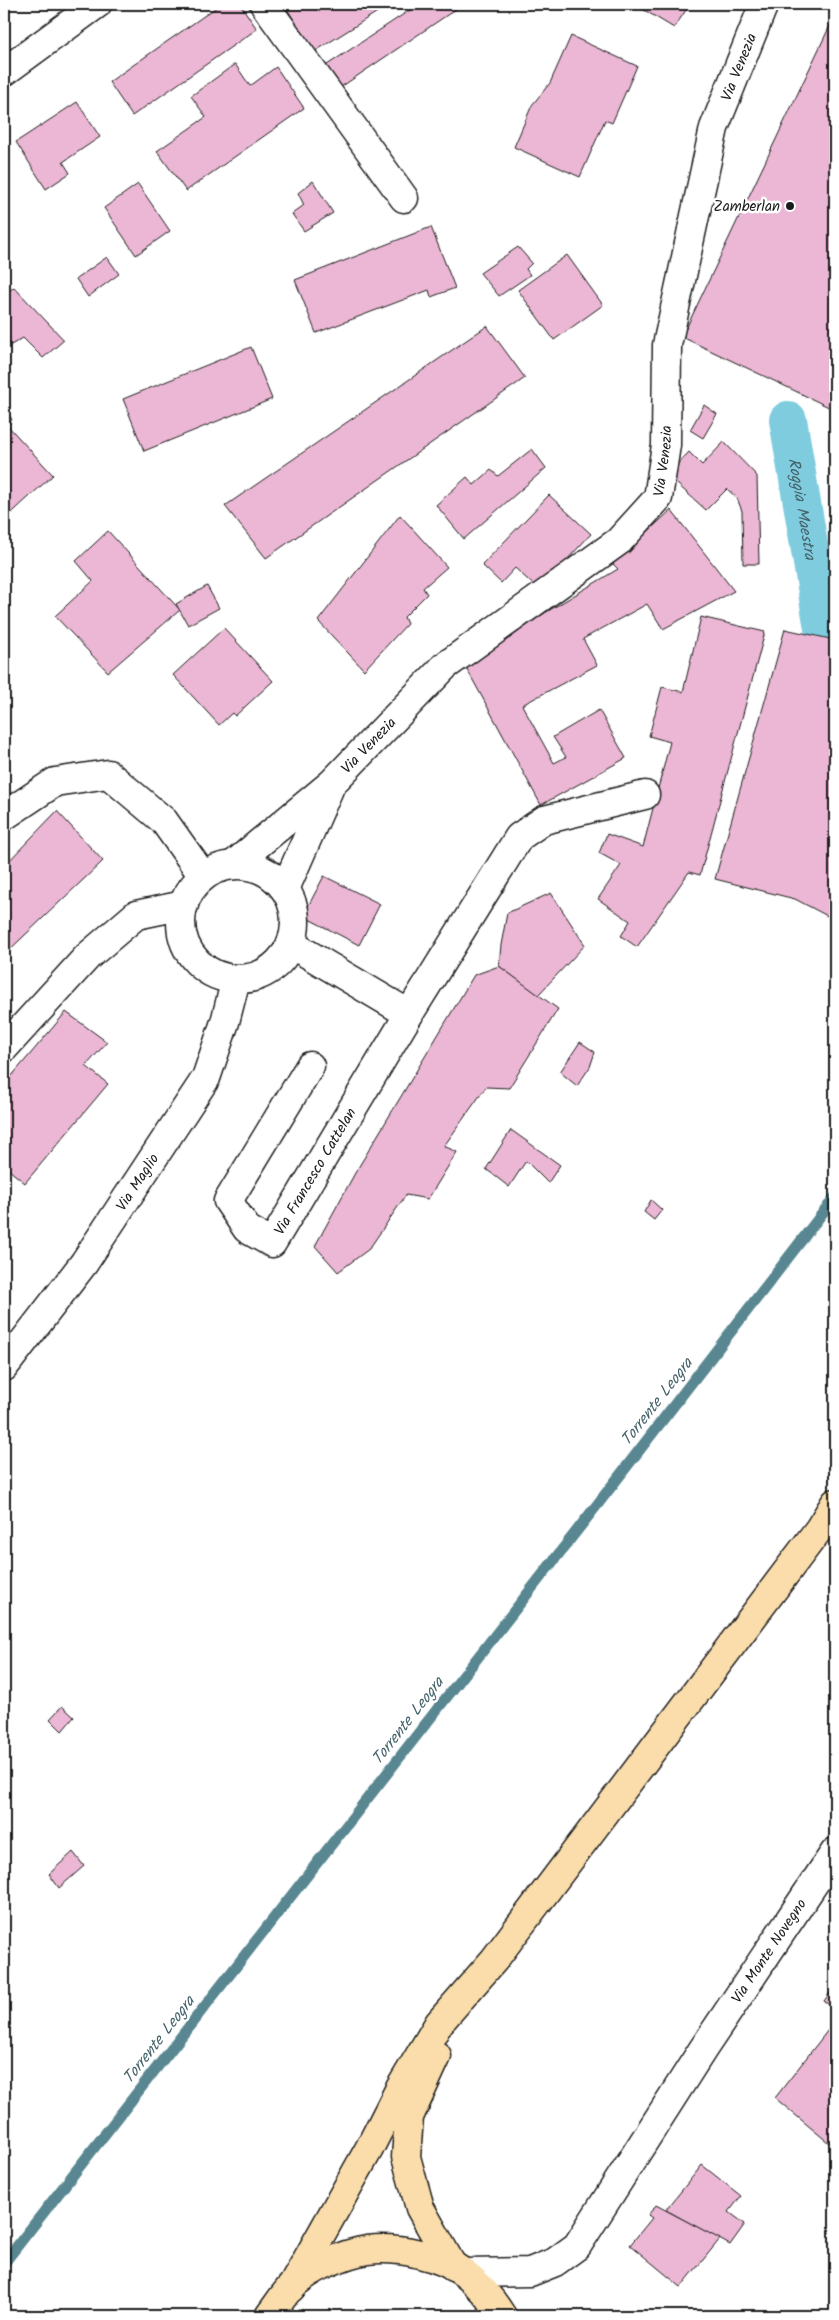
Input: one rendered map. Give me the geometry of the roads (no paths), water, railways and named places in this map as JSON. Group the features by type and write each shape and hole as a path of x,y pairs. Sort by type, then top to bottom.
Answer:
{"main road":[{"path":"269,2316 291,2288 369,2149 399,2090 439,2023 494,1960 801,1552 835,1503"},
{"path":"494,1960 432,2065 409,2117 406,2157 420,2208 458,2270 490,2297 502,2316"},
{"path":"291,2288 327,2263 368,2250 412,2252 458,2270"}],"street":[{"path":"4,72 97,4"},
{"path":"264,4 404,198"},
{"name":"Via Venezia","path":"233,865 332,783 445,666 619,541 658,498 666,445 667,345 669,335 714,128 764,4"},
{"path":"4,816 55,782 108,774 164,821 204,876"},
{"name":"Via Venezia","path":"285,888 332,783"},
{"name":"Via Francesco Cattelan","path":"310,1066 228,1201 246,1228 272,1243 409,1014 519,837 544,820 644,795"},
{"path":"233,865 248,865 262,870 275,878 285,888 293,906 295,925 290,944 282,958 269,970 253,977 236,979 219,976 204,967 191,955 184,939 181,922 184,905 192,889 204,876 218,869 233,865"},
{"path":"4,1048 88,956 136,916 184,905"},
{"path":"290,944 409,1014"},
{"name":"Via Maglio","path":"4,1367 84,1263 206,1078 225,1022 236,979"},
{"name":"Via Monte Novegno","path":"458,2270 530,2272 555,2262 577,2246 703,2049 835,1852"}],"waterway":[{"name":"Roggia Maestra","path":"788,420 823,628"},
{"name":"Torrente Leogra","path":"4,2263 597,1505 835,1197"}],"place":[{"name":"Zamberlan","path":"790,206"}]}
